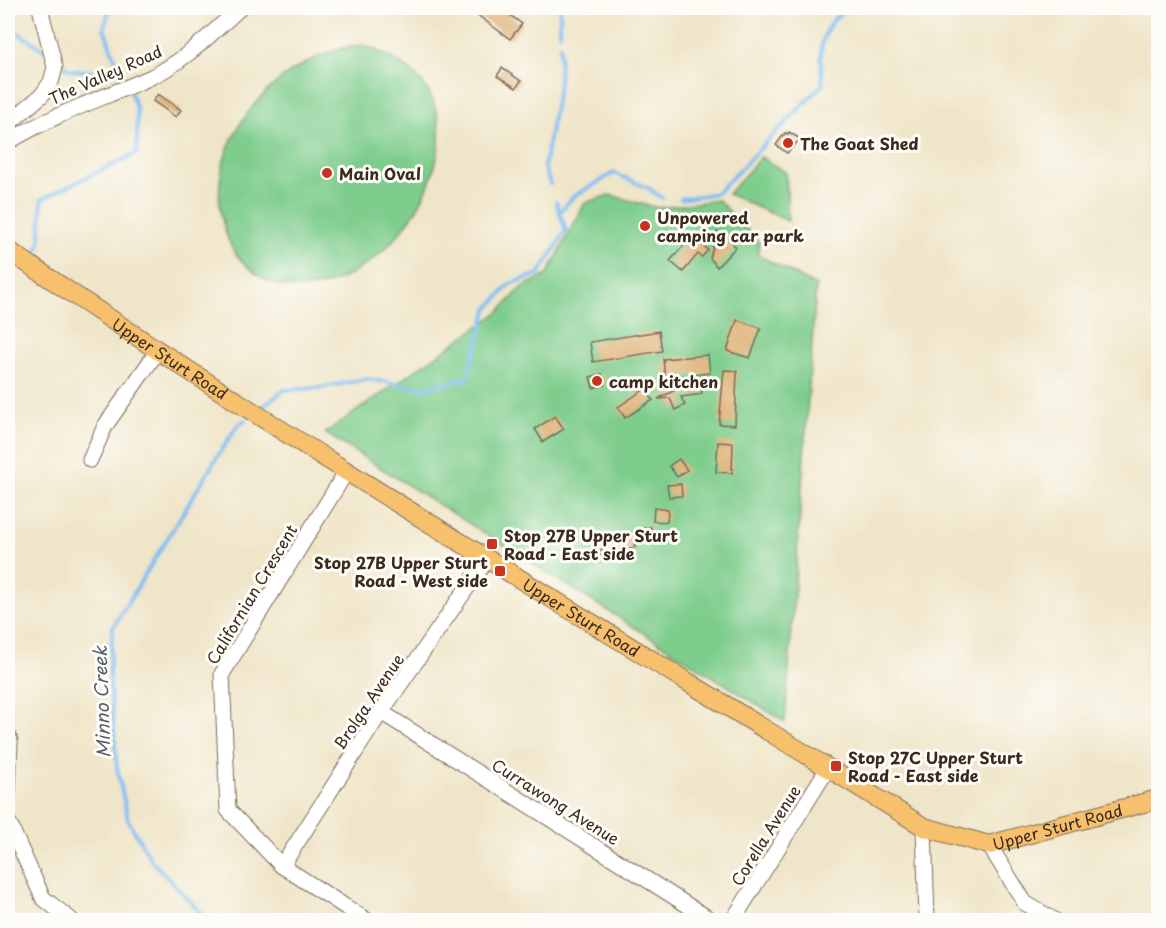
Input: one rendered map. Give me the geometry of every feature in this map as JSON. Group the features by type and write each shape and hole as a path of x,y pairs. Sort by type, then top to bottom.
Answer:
{"main road":[{"name":"Upper Sturt Road","path":"8,250 157,352 346,472 924,827 990,845 1158,799"}],"street":[{"path":"8,124 42,95 51,82 55,67 40,8"},
{"name":"The Valley Road","path":"8,142 43,121 169,67 190,52 240,8"},
{"path":"90,460 105,426 157,352"},
{"name":"Californian Crescent","path":"346,472 222,674 228,810 282,866 352,916 366,921"},
{"name":"Brolga Avenue","path":"282,866 381,712 487,559"},
{"name":"Currawong Avenue","path":"381,712 711,921"},
{"path":"8,735 10,741 8,793"},
{"name":"Corella Avenue","path":"733,921 828,768"},
{"path":"8,821 43,898 71,921"},
{"path":"924,827 927,921"},
{"path":"990,845 1025,903 1054,921"}],"green space":[{"name":"Main Oval","path":"362,45 381,52 408,68 428,91 439,129 434,171 415,211 386,247 352,274 313,287 275,284 240,259 228,238 221,214 220,183 226,154 239,126 257,101 279,80 305,63 333,51"},
{"path":"761,157 786,173 788,221 728,194"},
{"path":"609,195 658,208 718,200 759,242 758,255 816,286 785,722 325,433 499,312 522,287 547,275 585,203"}],"building":[{"path":"468,8 500,8 522,24 510,39"},
{"path":"502,68 521,81 516,88 497,76"},
{"path":"158,94 181,110 176,117 153,101"},
{"name":"The Goat Shed","path":"789,132 800,139 787,153 776,145 785,133"},
{"path":"717,232 725,234 736,247 717,267 710,258"},
{"path":"692,236 708,250 702,257 698,254 683,272 670,261"},
{"path":"737,320 761,328 750,358 727,351"},
{"path":"659,331 662,351 593,362 590,342"},
{"path":"708,355 710,373 665,377 663,359"},
{"path":"724,370 737,371 735,425 719,424"},
{"name":"camp kitchen","path":"602,374 605,385 593,388 590,377"},
{"path":"700,377 702,394 681,397 685,405 675,410 670,398 658,399"},
{"path":"645,389 653,400 625,418 618,407"},
{"path":"555,416 564,429 543,442 535,429"},
{"path":"718,442 733,443 732,473 716,472"},
{"path":"679,459 687,470 677,477 669,466"},
{"path":"681,484 682,496 669,497 667,485"},
{"path":"654,508 668,510 667,522 653,521"},
{"path":"651,527 653,540 634,544 636,547 615,555 609,562 599,553 606,544 639,529"}],"waterway":[{"path":"110,8 104,28 120,73"},
{"name":"Minno Creek","path":"560,8 560,34"},
{"path":"681,199 717,193 823,84 821,51 826,32 830,24 847,8"},
{"path":"8,26 44,50"},
{"name":"Minno Creek","path":"550,184 544,167 559,84 560,46"},
{"path":"59,62 70,70 120,73 122,78"},
{"path":"33,257 40,244 42,199 137,153 137,111 131,93"},
{"path":"560,212 574,196 614,173 648,188 662,198"},
{"name":"Minno Creek","path":"262,407 284,390 319,388 367,379 422,388 467,379 487,310 510,284 539,274 566,231 556,202"},
{"name":"Minno Creek","path":"208,920 151,860 128,820 117,768 109,673 113,627 219,454 237,426 245,420"}],"place":[{"name":"The Goat Shed","path":"788,143"},
{"name":"Main Oval","path":"327,173"},
{"name":"Unpowered camping car park","path":"645,226"},
{"name":"camp kitchen","path":"597,381"},
{"name":"Stop 27B Upper Sturt Road - East side","path":"492,544"},
{"name":"Stop 27B Upper Sturt Road - West side","path":"500,571"},
{"name":"Stop 27C Upper Sturt Road - East side","path":"836,766"}]}
